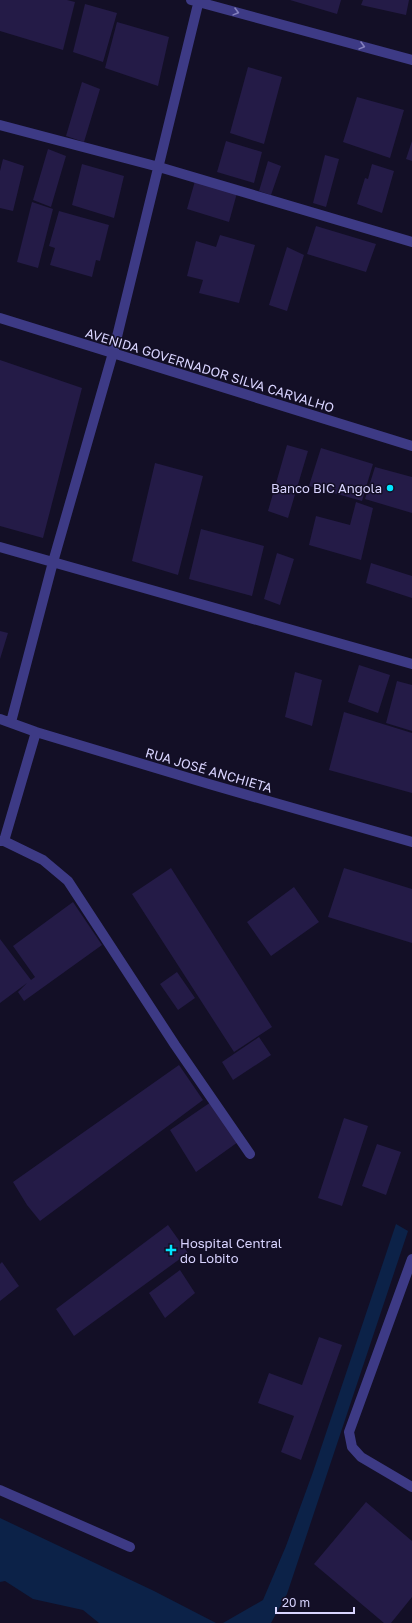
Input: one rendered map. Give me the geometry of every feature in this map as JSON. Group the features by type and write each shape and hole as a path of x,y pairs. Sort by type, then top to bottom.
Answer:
{"street":[{"path":"11,722 53,562 113,353 159,167 196,1 412,60"},
{"path":"0,125 159,167 412,242"},
{"name":"AVENIDA GOVERNADOR SILVA CARVALHO","path":"0,318 412,446"},
{"path":"0,547 412,664"},
{"name":"RUA JOSÉ ANCHIETA","path":"0,719 36,732 202,782 412,842"},
{"path":"36,732 2,841 43,860 68,881 175,1045 250,1154"},
{"path":"412,1259 349,1432 352,1447 361,1457 412,1487"},
{"path":"0,1490 130,1547"}],"water":[{"path":"396,1224 408,1231 287,1594 271,1623 223,1623 263,1600 286,1546 313,1472"},
{"path":"0,1518 154,1591 216,1623 99,1623 83,1610 33,1599 5,1581 0,1582"}],"building":[{"path":"0,0 67,0 75,2 63,50 0,31"},
{"path":"290,0 341,0 337,14"},
{"path":"363,0 409,0 406,15 361,5"},
{"path":"85,4 117,13 103,62 73,52"},
{"path":"117,22 169,37 158,86 105,68"},
{"path":"248,67 282,77 264,144 230,133"},
{"path":"82,82 100,89 84,142 66,136"},
{"path":"357,97 404,110 390,158 343,142"},
{"path":"226,141 262,152 254,183 217,172"},
{"path":"412,141 412,161 406,159"},
{"path":"48,149 66,156 51,207 33,200"},
{"path":"325,155 339,159 326,207 313,203"},
{"path":"3,159 24,166 13,211 0,208 0,171"},
{"path":"268,161 281,166 271,195 259,191"},
{"path":"82,164 124,176 114,218 72,205"},
{"path":"372,164 394,171 382,213 357,204 365,178 368,179"},
{"path":"195,181 237,193 229,222 187,209"},
{"path":"32,202 53,209 38,268 17,262"},
{"path":"59,211 109,225 100,261 96,260 92,277 50,265 55,248 49,246"},
{"path":"316,226 376,244 366,272 307,254"},
{"path":"220,235 255,245 239,303 199,293 203,280 187,276 196,241 216,247"},
{"path":"287,247 304,255 287,311 269,305"},
{"path":"0,360 82,388 43,538 0,526"},
{"path":"287,445 308,451 288,518 268,511"},
{"path":"321,448 373,464 362,501 309,486"},
{"path":"155,463 203,476 178,575 132,561"},
{"name":"Banco BIC Angola","path":"375,467 412,477 412,513 365,499"},
{"path":"356,502 373,508 361,560 309,545 316,516 350,525"},
{"path":"201,529 264,546 252,596 189,579"},
{"path":"277,553 294,559 280,605 264,599"},
{"path":"371,563 412,576 412,598 366,583"},
{"path":"0,631 8,633 0,659"},
{"path":"359,665 390,675 378,713 348,702"},
{"path":"295,672 322,680 312,726 285,717"},
{"path":"397,681 412,685 412,731 386,723"},
{"path":"344,712 412,733 412,793 329,770"},
{"path":"171,868 272,1027 234,1052 132,894"},
{"path":"344,868 412,889 412,943 328,917"},
{"path":"294,887 319,922 271,956 247,922"},
{"path":"73,902 102,945 24,1001 18,992 27,983 0,1003 0,939 31,980 35,977 13,946"},
{"path":"177,972 195,998 178,1010 160,984"},
{"path":"259,1037 271,1055 233,1080 222,1062"},
{"path":"179,1065 203,1100 40,1221 27,1205 13,1182"},
{"path":"211,1102 238,1142 196,1172 170,1130"},
{"path":"344,1118 368,1126 342,1206 318,1198"},
{"path":"377,1144 401,1152 386,1195 362,1186"},
{"path":"168,1225 188,1253 74,1336 56,1309"},
{"path":"2,1262 19,1286 0,1301 0,1264"},
{"path":"180,1270 195,1293 165,1318 149,1293"},
{"path":"319,1337 342,1345 301,1460 281,1452 294,1416 258,1403 269,1373 302,1385"},
{"path":"366,1502 412,1541 412,1597 391,1623 384,1623 314,1564"}],"place":[{"name":"Banco BIC Angola","path":"390,488"},
{"name":"Hospital Central do Lobito","path":"171,1250"}]}
